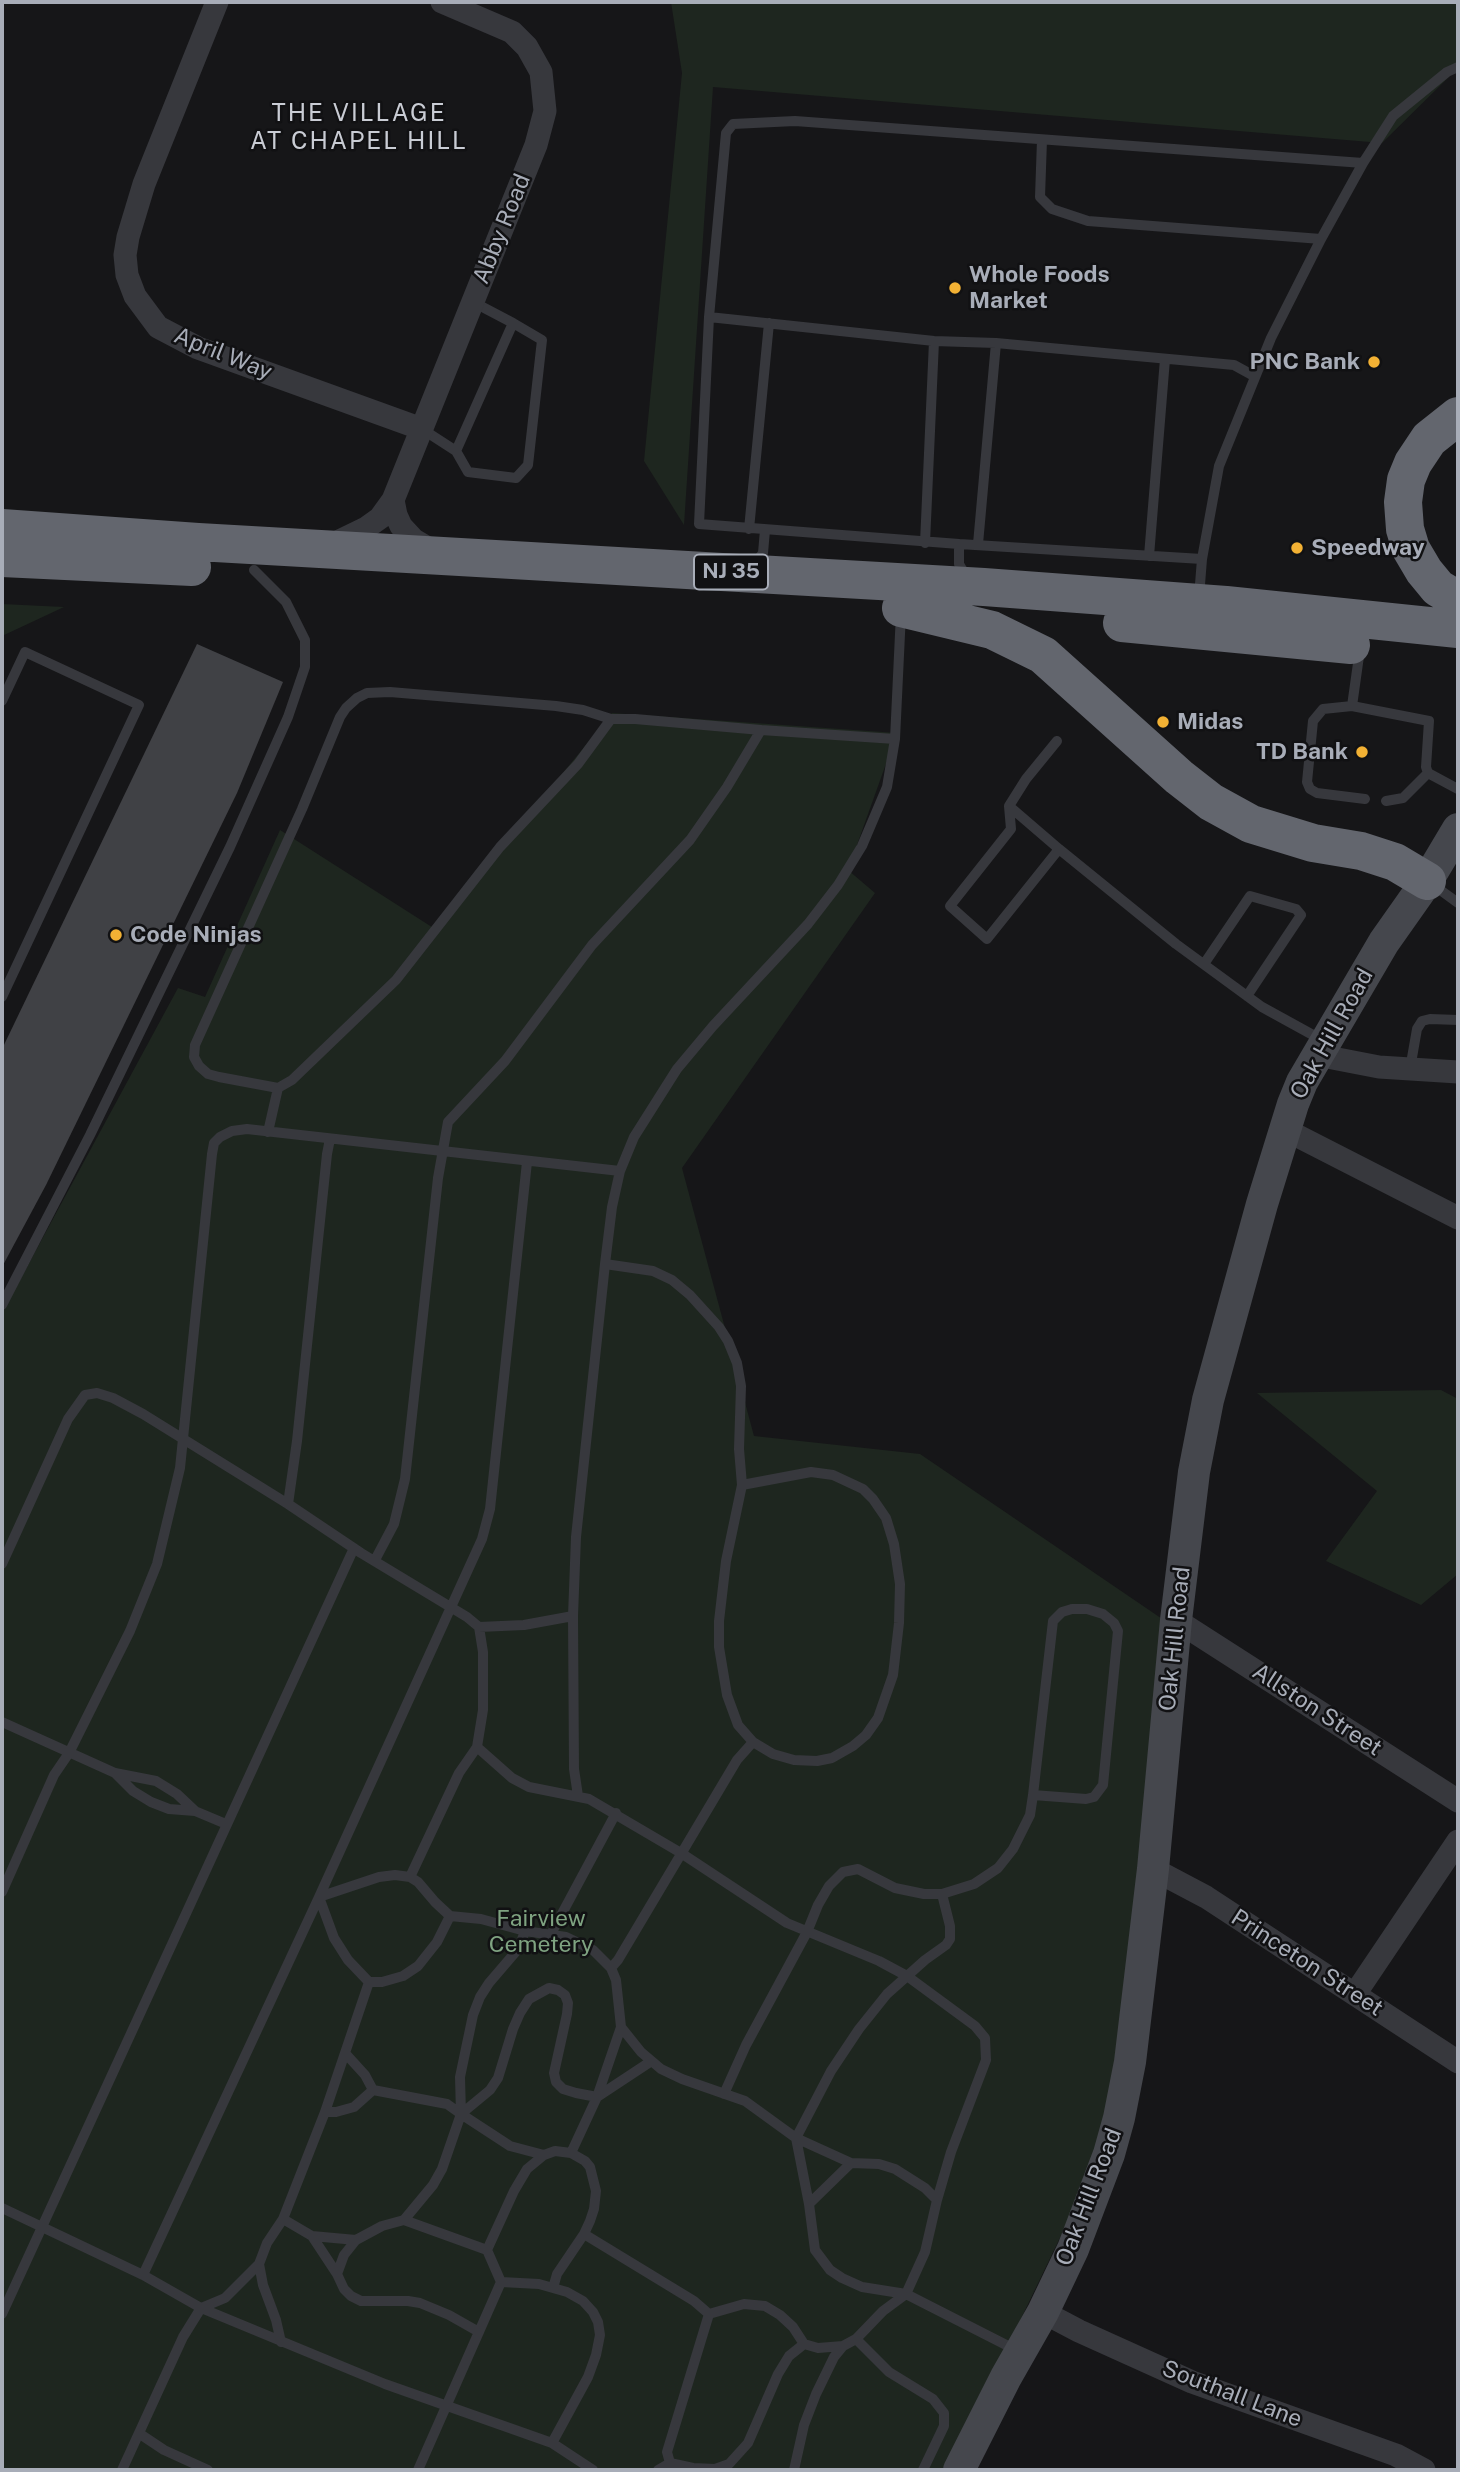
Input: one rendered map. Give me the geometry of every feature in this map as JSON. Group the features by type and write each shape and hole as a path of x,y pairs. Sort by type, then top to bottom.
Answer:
{"highway":[{"path":"1458,416 1429,439 1413,463 1406,480 1403,502 1405,529 1411,549 1438,588 1458,600"},
{"name":"NJ 35","path":"5,553 322,549 442,556 764,567 959,578 1458,629"},
{"name":"NJ 35","path":"5,553 1097,621 1458,656"},
{"path":"901,608 992,630 1043,655 1179,778 1211,802 1251,824 1313,843 1361,851 1395,862 1427,881"}],"street":[{"name":"April Way","path":"217,2 144,184 128,237 125,255 127,275 135,296 158,327 198,348 422,429"},
{"name":"Abby Road","path":"322,549 366,528 380,518 393,500 536,145 545,111 541,72 527,47 512,32 442,2"},
{"path":"393,500 401,526 414,540 442,556"},
{"name":"Oak Hill Road","path":"959,2470 1043,2312 1082,2230 1119,2118 1130,2062 1153,1869 1176,1620 1194,1472 1208,1400 1284,1129 1302,1082 1321,1048 1384,942 1427,881 1458,829"},
{"path":"1321,1048 1379,1067 1458,1072"},
{"path":"1284,1129 1458,1218"},
{"name":"Allston Street","path":"1176,1620 1458,1801"},
{"path":"1354,1994 1458,1841"},
{"name":"Princeton Street","path":"1153,1869 1206,1897 1458,2062"},
{"name":"Southall Lane","path":"1043,2312 1192,2382 1396,2455 1424,2470"}],"lane":[{"path":"1199,603 1202,559 1219,466 1254,376 1321,239 1363,163 1393,117 1447,72 1458,67"},
{"path":"1202,559 925,543 699,524 709,317 726,133 733,124 795,121 1363,163"},
{"path":"1042,140 1040,197 1052,209 1088,221 1321,239"},
{"path":"422,429 457,451 468,472 516,478 528,465 542,340 473,302"},
{"path":"709,317 934,341 1234,365 1254,376"},
{"path":"457,451 513,323"},
{"path":"749,529 769,323"},
{"path":"925,543 934,341"},
{"path":"978,544 996,344"},
{"path":"1149,556 1165,359"},
{"path":"764,567 765,530"},
{"path":"959,544 959,578"},
{"path":"2,1305 90,1135 230,847 288,717 305,667 305,640 286,602 254,570"},
{"path":"578,1796 575,1769 573,1616 576,1537 605,1264 612,1207 620,1171 634,1137 677,1069 713,1026 808,924 838,885 873,823 887,787 895,739 901,608"},
{"path":"1352,706 1361,646"},
{"path":"2,701 24,652 139,705 2,997"},
{"path":"611,719 578,764 500,847 396,980 292,1080 278,1088 208,1074 199,1066 194,1057 195,1045 346,708 357,698 366,694 390,692 556,706 583,710 611,719 895,739"},
{"path":"1365,799 1317,793 1310,789 1307,782 1313,720 1323,709 1352,706 1429,721 1426,767 1428,773 1458,789"},
{"path":"375,1560 394,1524 405,1479 438,1178 448,1122 505,1061 592,945 691,840 761,730"},
{"path":"1057,741 1026,779 1009,806 1011,829 950,906 987,939 1059,849"},
{"path":"1386,801 1403,798 1428,773"},
{"path":"1009,806 1204,964 1321,1048"},
{"path":"1427,881 1458,902"},
{"path":"1204,964 1250,896 1296,909 1301,915 1247,996"},
{"path":"1410,1069 1417,1029 1422,1021 1430,1018 1458,1020"},
{"path":"268,1132 278,1088"},
{"path":"2,1892 54,1774 69,1753 130,1631 157,1564 177,1482 183,1439 214,1143 232,1131 247,1129 620,1171"},
{"path":"288,1504 298,1441 330,1139"},
{"path":"144,2275 482,1539 490,1509 527,1162"},
{"path":"605,1264 653,1271 672,1280 690,1294 728,1341 737,1363 741,1386 739,1449 742,1485 722,1591 719,1647 727,1695 737,1725 753,1741 773,1754 794,1760 817,1761 843,1752 866,1735 878,1718 893,1675 899,1623 900,1584 894,1544 886,1518 873,1499 863,1489 833,1475 811,1472 742,1485"},
{"path":"2,1564 68,1419 85,1395 96,1393 143,1413 479,1627 524,1625 573,1616"},
{"path":"2,2314 354,1548"},
{"path":"724,2094 746,2045 807,1932 818,1905 829,1886 843,1872 858,1869 895,1888 924,1894 942,1894 974,1884 998,1868 1013,1849 1030,1815 1053,1621 1062,1612 1072,1609 1087,1609 1103,1614 1114,1623 1118,1640 1102,1784 1094,1797 1086,1799 1033,1795"},
{"path":"410,1877 458,1773 477,1747 483,1710 479,1627"},
{"path":"2,1722 115,1773 156,1780 177,1794 195,1811"},
{"path":"611,1968 737,1760 753,1741"},
{"path":"477,1747 512,1778 529,1787 589,1799 681,1853 787,1923 880,1961 907,1976 975,2026 985,2038 986,2060 951,2152 925,2252 906,2294 883,2311 834,2357 804,2426 794,2470"},
{"path":"115,1773 133,1791 151,1802 169,1810 195,1811 226,1824"},
{"path":"551,1934 616,1813"},
{"path":"319,1897 379,1877 410,1877 450,1916 481,1919 525,1931 566,1937 593,1950 611,1968 616,1980 621,2026 597,2097 571,2153"},
{"path":"942,1894 950,1926 950,1939 887,1994 849,2043 796,2138 816,2250 830,2270 862,2287 906,2294 1020,2352"},
{"path":"319,1897 334,1938 348,1960 369,1982 382,1982 403,1976 418,1966 437,1942 450,1916"},
{"path":"337,2274 344,2255 356,2240 404,2220 433,2185 442,2169 461,2114 460,2077 473,2015 485,1990 519,1948 525,1931"},
{"path":"122,2470 183,2337 201,2308 225,2298 259,2264 267,2243 283,2219 325,2112 349,2034 369,1982"},
{"path":"461,2114 491,2090 498,2078 516,2021 529,1999 549,1988 558,1990 568,2003 554,2064 556,2082 563,2089 597,2097 650,2062"},
{"path":"621,2026 650,2062 682,2079 745,2102 796,2138 851,2163 879,2164 895,2169 925,2188 937,2200"},
{"path":"345,2053 365,2075 373,2090"},
{"path":"373,2090 447,2104 510,2146 544,2155"},
{"path":"325,2112 355,2107 373,2090"},
{"path":"487,2250 527,2169 544,2155 555,2151 571,2153 590,2167 595,2182 594,2208 584,2234 557,2274 554,2288"},
{"path":"809,2204 851,2163"},
{"path":"2,2208 144,2275 201,2308 385,2384 552,2443 593,2470"},
{"path":"283,2219 312,2236 356,2240"},
{"path":"404,2220 487,2250 501,2282 418,2470"},
{"path":"584,2234 694,2301 709,2314"},
{"path":"312,2236 344,2289 361,2301 420,2303 479,2332"},
{"path":"259,2264 281,2342"},
{"path":"501,2282 539,2284 567,2292 583,2301 598,2322 600,2335 588,2377 552,2443"},
{"path":"709,2314 744,2304 765,2306 793,2327 804,2344 818,2348 843,2346"},
{"path":"670,2463 667,2452 709,2314"},
{"path":"856,2339 889,2372 933,2399 944,2413 944,2426 923,2470"},
{"path":"657,2470 670,2463 715,2469 738,2457 748,2443 778,2374 789,2356 804,2344"},
{"path":"139,2434 164,2450 208,2470"}],"green space":[{"path":"671,2 1458,2 1458,68 1382,143 713,87 684,525 644,461 682,73"},
{"path":"2,604 64,607 2,636"},
{"name":"Fairview Cemetery","path":"612,713 897,733 848,870 875,893 682,1168 754,1436 920,1454 1174,1627 1122,2109 948,2470 2,2470 2,1313 178,988 205,997 280,830 435,929"},
{"path":"1441,1390 1458,1399 1458,1574 1421,1605 1326,1561 1377,1491 1257,1393"}],"building":[{"path":"197,644 283,682 237,793 46,1185 2,1267 2,1049"}],"place":[{"name":"Whole Foods Market","path":"955,288"},
{"name":"PNC Bank","path":"1374,362"},
{"name":"Speedway","path":"1297,548"},
{"name":"Midas","path":"1163,722"},
{"name":"TD Bank","path":"1362,752"},
{"name":"Code Ninjas","path":"116,935"}],"district":[{"name":"THE VILLAGE AT CHAPEL HILL","path":"359,128"}]}
